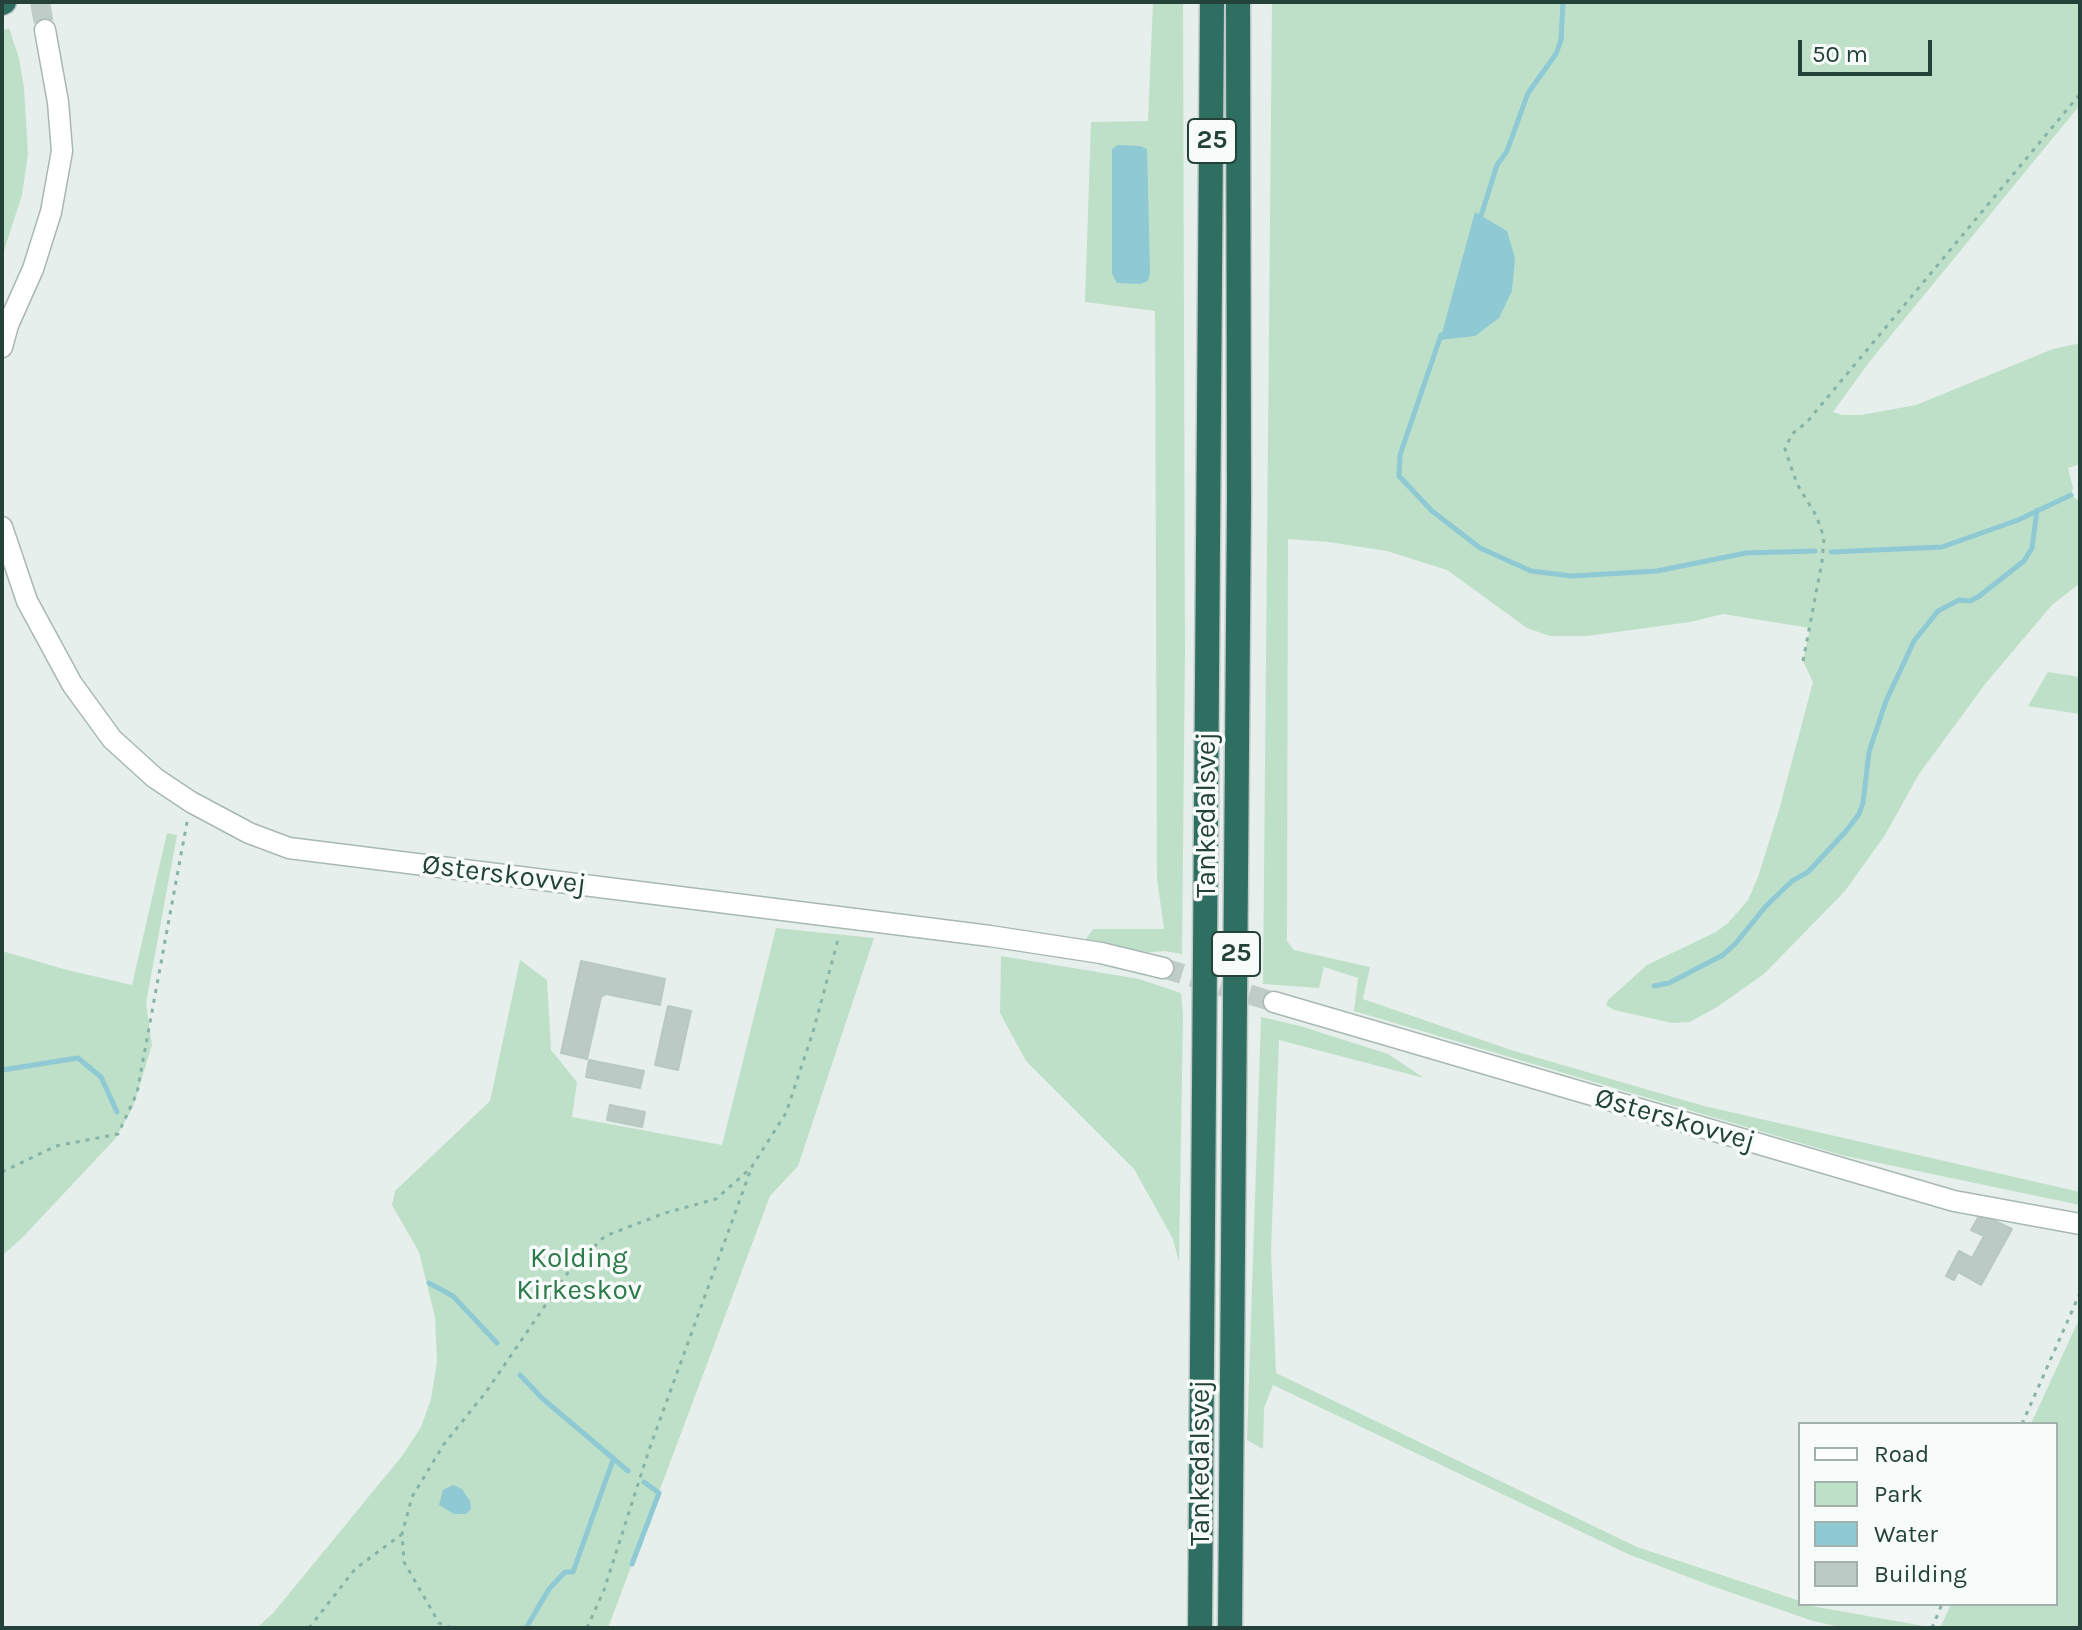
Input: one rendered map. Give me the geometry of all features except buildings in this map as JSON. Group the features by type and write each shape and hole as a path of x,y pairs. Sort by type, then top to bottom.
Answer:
{"highway":[{"name":"Tankedalsvej","path":"1200,1628 1212,2"},
{"name":"Tankedalsvej","path":"1230,1628 1239,530 1238,2"}],"street":[{"path":"2,347 8,325 33,269 51,212 62,151 58,102 45,30"},
{"name":"Østerskovvej","path":"2,527 27,601 72,684 112,739 155,778 191,802 249,833 289,848 844,917 1101,953 1163,968"},
{"name":"Østerskovvej","path":"1274,1002 1954,1201 2080,1224"}],"path":[{"path":"1803,661 1824,538 1817,517 1797,484 1785,449 1792,434 1807,422 2080,94"},
{"path":"2,1172 56,1146 118,1134 137,1093 191,802"},
{"path":"587,1628 604,1590 649,1450 751,1168 786,1113 813,1032 844,917"},
{"path":"451,1628 439,1623 404,1562 402,1534 412,1497 444,1444 486,1392 566,1275 605,1236 665,1213 716,1199 751,1168"},
{"path":"2023,1422 2080,1293"},
{"path":"309,1628 355,1569 402,1534"},
{"path":"1932,1628 1941,1606"}],"green space":[{"path":"1153,2 1183,2 1185,652 1182,954 1164,951 1140,953 1084,942 1093,929 1164,929 1157,879 1155,311 1085,302 1091,122 1148,121"},
{"path":"1272,2 2080,2 2080,105 1870,361 1833,412 1861,415 1916,405 2053,349 2080,343 2080,464 2068,468 2073,488 2071,495 2080,502 2080,583 2052,605 1986,683 1919,774 1885,835 1845,891 1764,974 1690,1022 1672,1023 1614,1010 1606,1005 1647,965 1716,932 1748,900 1779,810 1813,682 1803,661 1810,628 1723,614 1690,622 1587,636 1550,636 1527,628 1447,570 1387,551 1288,539 1287,941 1294,950 1370,967 1363,999 1511,1050 1704,1106 2080,1192 2080,1205 1841,1155 1354,1011 1358,978 1324,967 1319,988 1263,984"},
{"path":"9,28 19,58 24,88 28,154 22,195 2,257 2,31"},
{"path":"2048,672 2080,677 2080,714 2028,706"},
{"path":"167,833 177,835 146,1003 152,1045 133,1107 115,1139 2,1256 2,951 132,985"},
{"name":"Kolding Kirkeskov","path":"776,928 874,938 798,1166 770,1196 608,1628 257,1628 274,1612 402,1456 421,1427 431,1399 437,1361 435,1317 419,1252 392,1205 395,1191 490,1101 520,960 547,980 551,1050 577,1082 572,1117 722,1145"},
{"path":"1001,956 1139,979 1181,993 1179,1262 1173,1239 1134,1169 1026,1061 1000,1013"},
{"path":"1261,1017 1388,1054 1424,1078 1279,1040 1271,1251 1276,1373 1637,1547 1798,1600 1798,1606 1924,1626 1845,1628 1813,1621 1709,1585 1628,1554 1273,1385 1264,1408 1263,1449 1247,1440"},
{"path":"2080,1317 2080,1628 1940,1628 1950,1606 2058,1606 2058,1422 2032,1422"}],"water":[{"path":"1118,145 1147,149 1150,273 1148,281 1140,284 1117,283 1112,274 1112,149"},
{"path":"1475,212 1507,231 1515,258 1512,291 1499,318 1475,336 1440,340"},
{"path":"453,1485 462,1489 470,1501 471,1509 466,1514 454,1514 439,1505 443,1490"}],"waterway":[{"path":"1480,219 1497,165 1507,151 1528,93 1556,54 1561,40 1563,2"},
{"path":"1441,335 1400,455 1399,476 1432,511 1480,548 1531,571 1572,576 1657,571 1746,553 1815,551"},
{"path":"1831,552 1942,547 2018,520 2071,495"},
{"path":"1654,986 1669,983 1723,955 1766,906 1792,881 1808,872 1847,830 1863,803 1869,752 1886,701 1914,641 1938,611 1959,600 1970,601 1978,597 2024,561 2032,548 2037,510"},
{"path":"2,1070 78,1058 101,1077 117,1112"},
{"path":"429,1283 453,1296 497,1343"},
{"path":"520,1375 543,1399 628,1471"},
{"path":"526,1628 549,1589 565,1572 573,1572 613,1460"},
{"path":"632,1564 659,1493 644,1482"}],"tunnel":[{"path":"40,2 45,30"},
{"path":"1163,968 1274,1002"}]}
